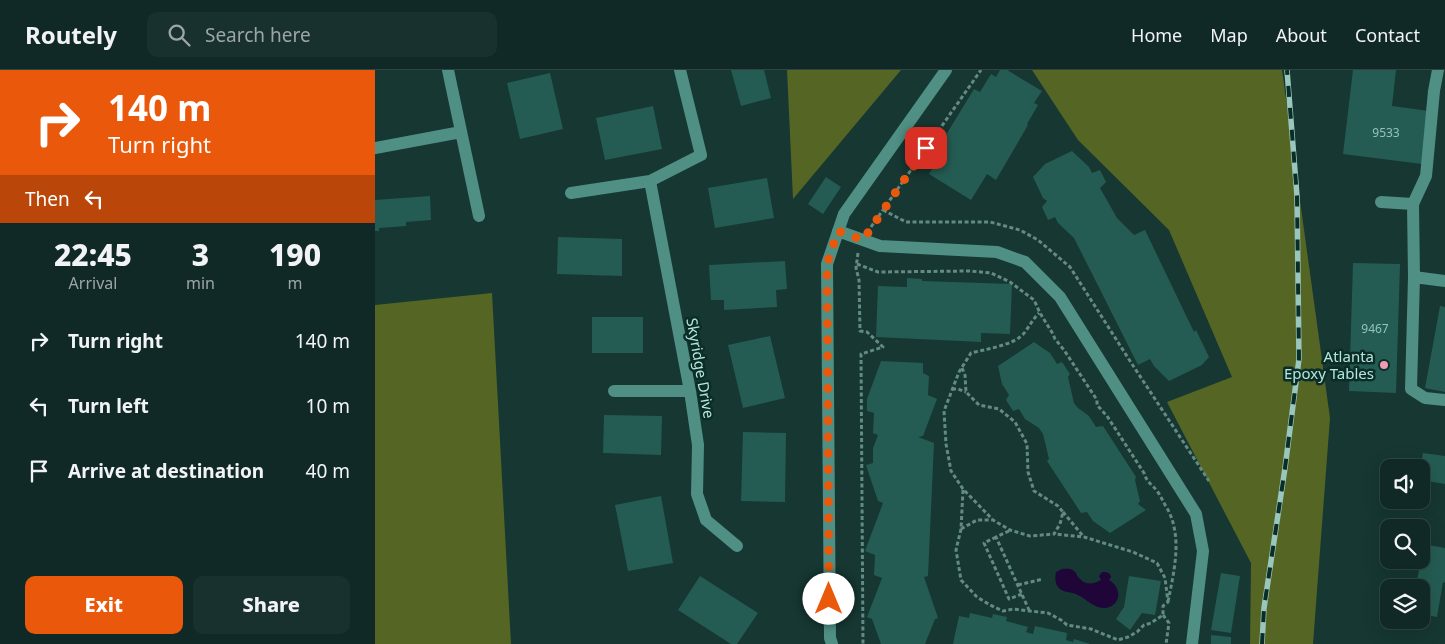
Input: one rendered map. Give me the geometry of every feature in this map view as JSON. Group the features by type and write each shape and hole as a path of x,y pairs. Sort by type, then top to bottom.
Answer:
{"street":[{"path":"448,70 479,216"},
{"path":"571,193 650,181 701,156 680,70"},
{"path":"832,644 829,628 827,264 844,214 946,70"},
{"path":"1438,70 1434,91 1427,176 1413,204 1415,277 1411,388 1425,398 1445,400"},
{"path":"375,148 461,132"},
{"name":"Skyridge Drive","path":"650,181 690,391 698,444 697,494 706,520 737,546"},
{"path":"1381,202 1413,204"},
{"path":"838,231 880,246 997,252 1025,262 1060,297 1196,514 1203,551 1192,644"},
{"path":"1415,277 1445,281"},
{"path":"614,391 690,391"}],"path":[{"path":"863,644 861,354 883,347 867,332 860,331 859,280 856,268 859,250 863,240 981,70"},
{"path":"857,264 878,272 970,271 991,274 1010,282 1034,300 1055,339 1097,400 1097,405 1107,416 1148,482 1156,489 1171,516 1177,543 1175,568 1168,602 1163,606 1163,615 1169,623 1166,644"},
{"path":"1039,313 1032,320 1024,334 1008,344 971,353 962,368 944,411 946,444 951,470 963,489 993,520 1009,530 1030,536 1054,534 1083,537 1133,552 1157,563 1165,578 1168,602"},
{"path":"962,368 965,375 966,392"},
{"path":"952,389 966,392 979,406 999,409 1015,422 1027,444 1028,472 1034,491 1058,506 1083,537"},
{"path":"963,489 961,529 956,550 961,580 977,597 1003,611 1013,609 1048,613 1067,625 1091,629 1118,640 1137,632 1143,625 1151,623 1163,615"},
{"path":"1054,534 1060,524 1063,512"},
{"path":"961,529 977,520 993,520"},
{"path":"1009,530 984,543 1009,599 1022,594"},
{"path":"996,537 1029,610"},
{"path":"1017,585 1043,579"}],"green space":[{"path":"787,70 901,70 793,199"},
{"path":"1032,70 1282,70 1330,418 1313,644 1250,644 1251,563 1167,402 1232,377 1169,230 1078,140"},
{"path":"492,293 511,644 375,644 375,305"}],"shaded area":[{"path":"1062,569 1073,570 1081,580 1089,584 1101,580 1099,576 1102,572 1110,574 1109,580 1118,591 1115,604 1111,607 1101,608 1073,593 1061,590 1055,578 1056,572"}],"building":[{"path":"731,70 764,70 771,98 741,106"},
{"path":"1000,70 1007,70 1042,91 1034,103 1038,105 1028,125 996,180 987,174 971,200 929,174 946,146 941,143 974,89 980,92 991,74 996,77"},
{"path":"1353,70 1396,70 1392,106 1429,111 1422,164 1343,154"},
{"path":"550,73 563,129 520,139 507,83"},
{"path":"653,106 662,149 605,160 596,118"},
{"path":"1072,151 1089,167 1092,173 1100,170 1106,182 1100,188 1117,218 1134,235 1145,230 1194,332 1196,330 1209,357 1202,365 1169,381 1154,366 1150,359 1138,365 1074,238 1058,223 1055,217 1048,220 1042,207 1047,201 1043,198 1033,177 1045,164"},
{"path":"826,177 841,187 823,214 808,204"},
{"path":"767,178 774,218 715,228 708,188"},
{"path":"430,196 431,220 406,222 406,226 379,228 379,231 375,231 375,200"},
{"path":"558,237 622,239 622,276 557,274"},
{"path":"785,261 787,289 776,290 777,307 724,310 724,300 711,300 709,265"},
{"path":"1353,263 1400,264 1396,393 1349,391"},
{"path":"907,278 922,279 922,281 1012,284 1010,334 981,333 981,342 876,337 878,286 907,287"},
{"path":"1440,306 1445,307 1445,392 1425,388"},
{"path":"592,317 643,317 643,353 592,353"},
{"path":"770,336 785,398 743,408 728,345"},
{"path":"1034,342 1050,353 1057,364 1062,362 1070,374 1068,377 1074,403 1089,416 1096,427 1103,426 1136,477 1140,501 1138,504 1146,510 1110,533 1093,521 1087,512 1081,513 1047,461 1049,459 1043,434 1039,428 1025,419 1019,409 1013,411 1006,400 1009,395 1002,384 998,366"},
{"path":"881,361 923,363 923,373 929,376 928,395 937,399 923,436 918,437 934,443 928,576 924,577 938,618 935,619 925,644 881,644 872,619 867,617 882,578 874,575 875,555 865,551 883,503 878,501 866,465 873,463 873,448 878,435 873,433 874,413 867,411 867,399"},
{"path":"604,415 662,416 661,455 603,453"},
{"path":"743,432 786,433 785,502 741,501"},
{"path":"1423,453 1445,456 1445,484 1430,482 1430,459 1422,459"},
{"path":"661,496 673,563 628,571 615,505"},
{"path":"1430,545 1445,548 1445,583 1443,582 1437,617 1430,616 1430,579 1417,579 1419,569 1430,569"},
{"path":"1221,573 1240,576 1231,633 1211,630"},
{"path":"700,576 758,613 737,644 731,644 678,610"},
{"path":"1129,576 1161,581 1155,615 1142,613 1130,630 1116,619 1124,607"},
{"path":"970,613 992,618 993,614 1007,617 1006,621 1028,627 1026,632 1033,634 1035,626 1067,633 1066,640 1073,642 1074,639 1090,644 953,644 959,616 969,618"},
{"path":"1211,635 1231,637 1231,644 1211,644"}],"railway":[{"path":"1262,644 1264,608 1299,359 1297,196 1287,70"}],"place":[{"name":"Atlanta Epoxy Tables","path":"1384,365"}],"route":[{"path":"829,599 827,264 838,231 863,240 926,148"}]}
